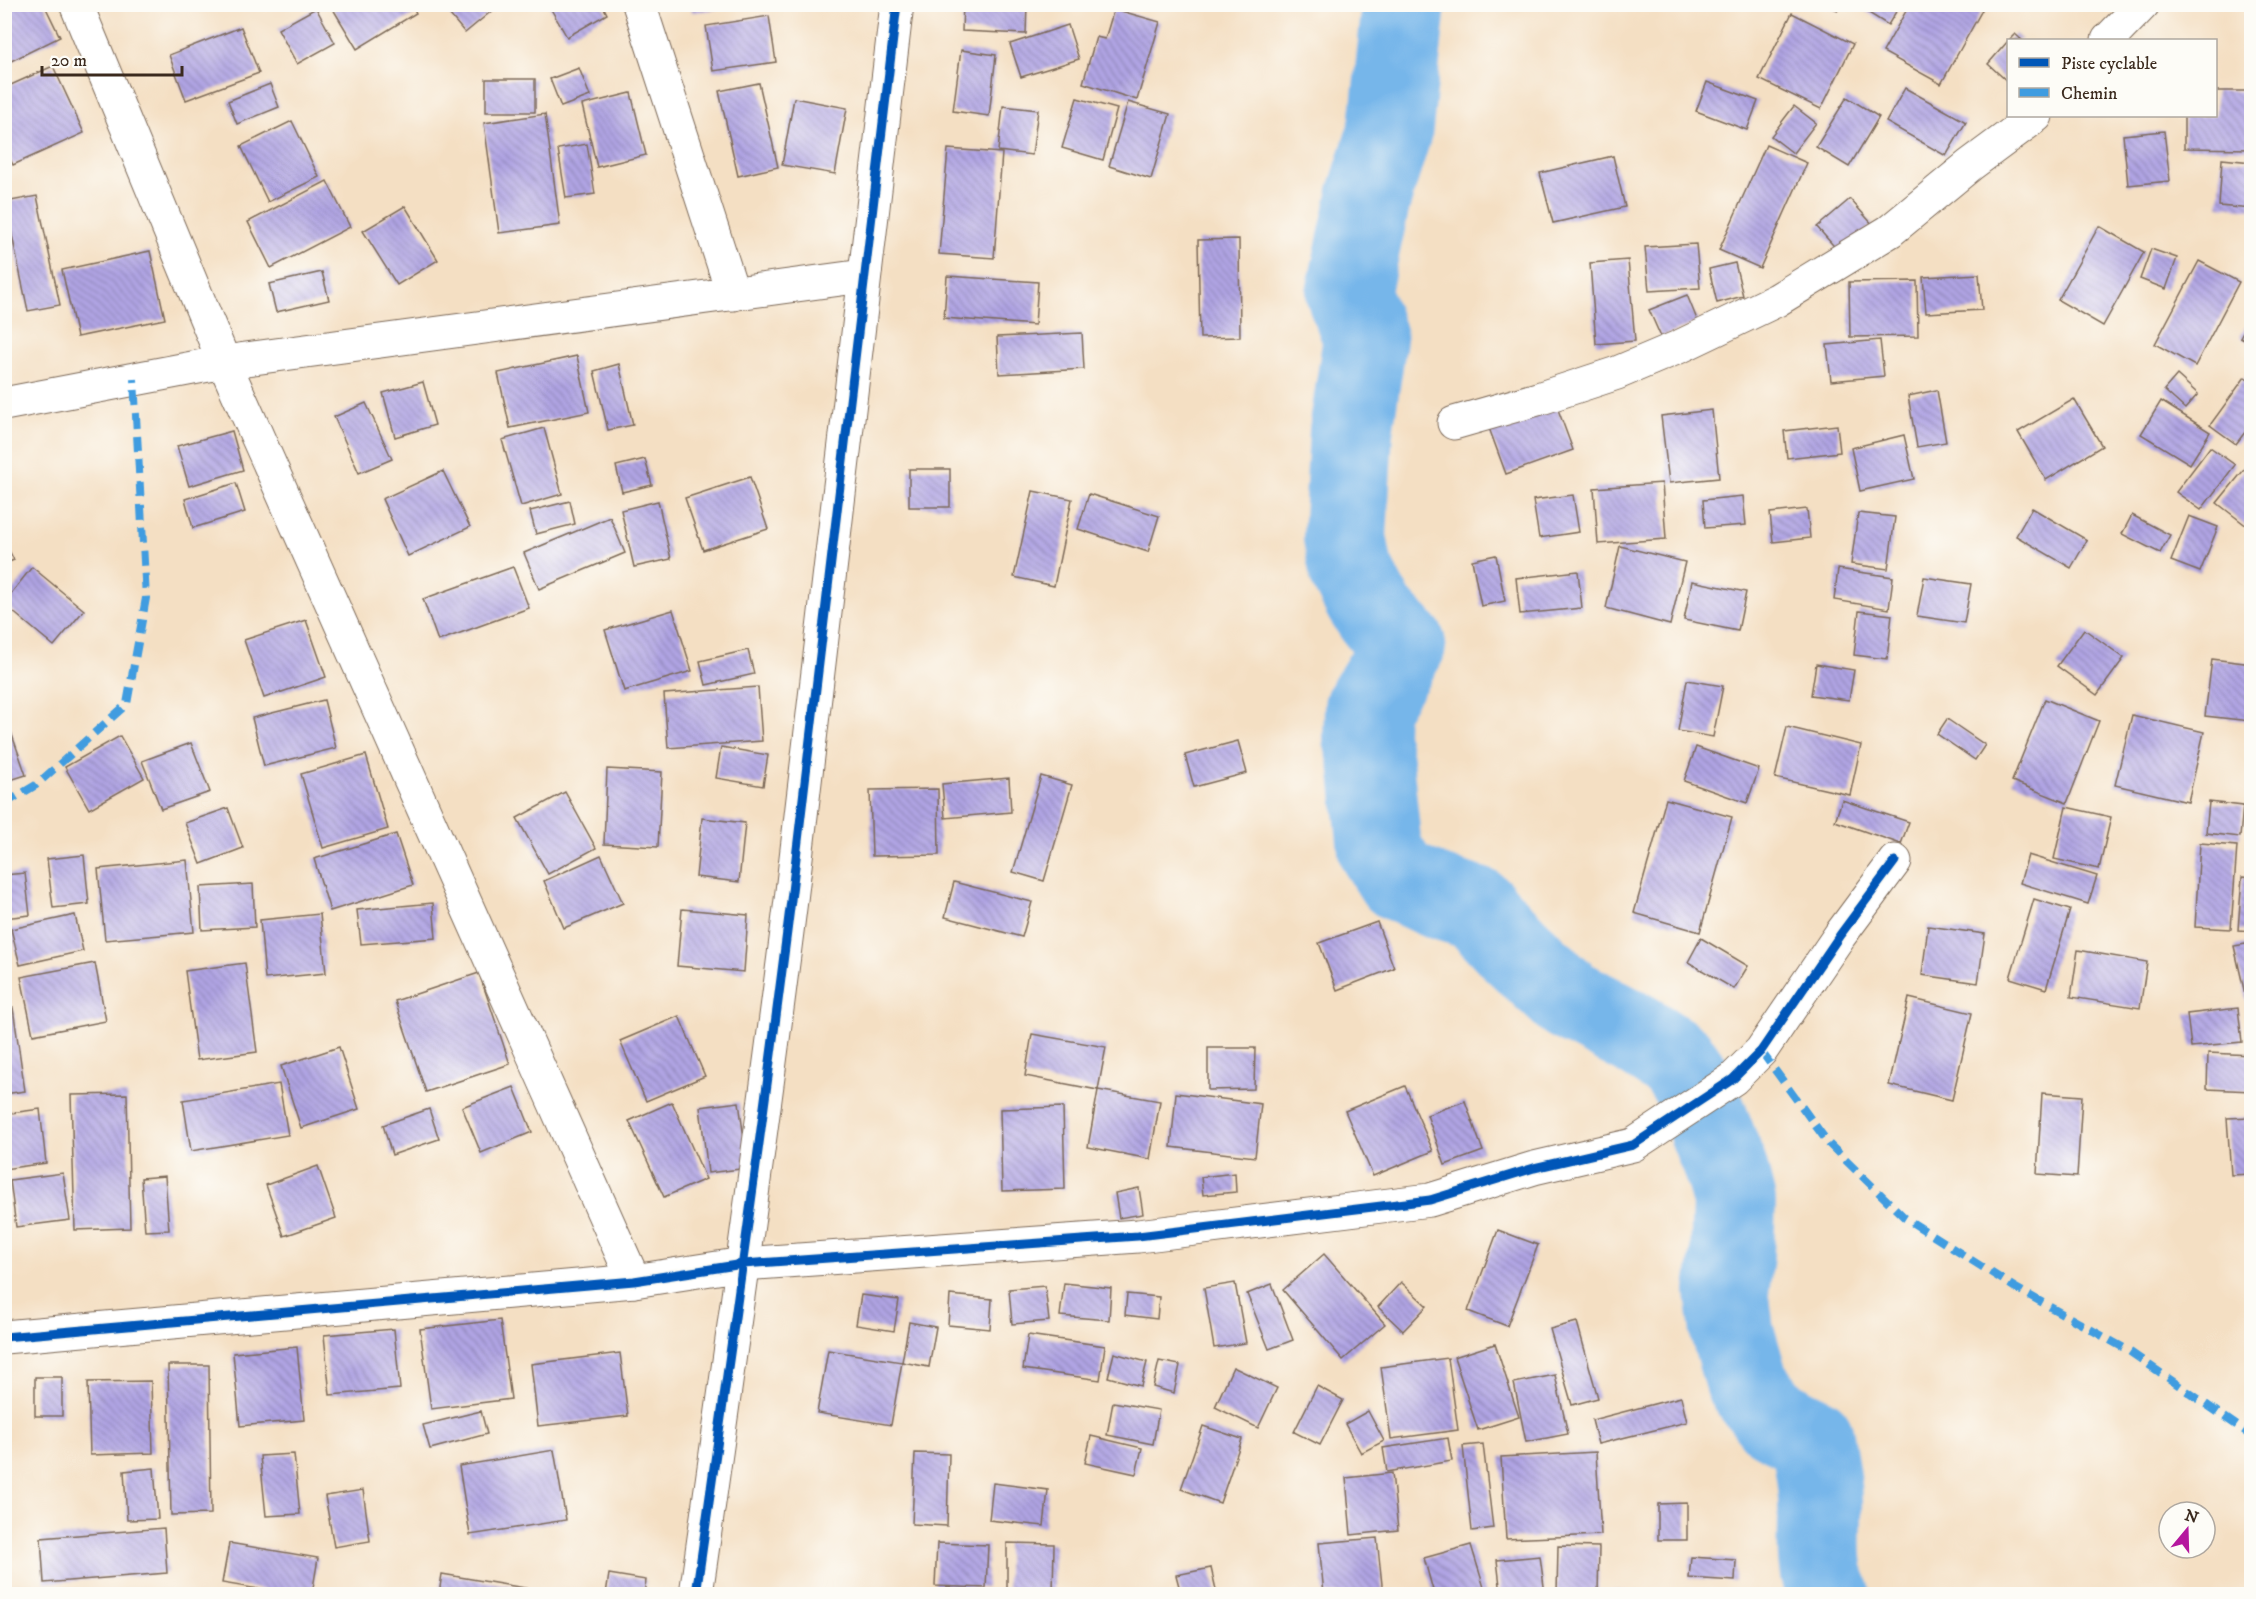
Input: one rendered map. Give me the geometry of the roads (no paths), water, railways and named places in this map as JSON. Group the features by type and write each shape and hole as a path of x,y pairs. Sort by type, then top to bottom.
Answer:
{"street":[{"path":"76,4 224,362 634,1281"},
{"path":"639,4 733,294"},
{"path":"696,1594 743,1264 791,900 863,276 897,4"},
{"path":"2109,39 2143,4"},
{"path":"1454,423 1617,373 1681,346 1777,300 1890,231 1970,165 2035,117"},
{"path":"4,404 224,362 863,276"},
{"path":"4,1337 634,1281 743,1264 1138,1236 1430,1200 1534,1168 1633,1145 1733,1079 1761,1051 1840,934 1895,861"}],"waterway":[{"path":"1404,4 1391,127 1369,198 1348,294 1365,338 1351,431 1345,537 1351,570 1366,600 1378,618 1404,645 1366,707 1365,738 1371,761 1380,850 1398,879 1434,896 1477,909 1568,999 1637,1035 1677,1061 1693,1084 1726,1170 1734,1202 1732,1255 1727,1291 1732,1331 1747,1384 1774,1418 1812,1437 1820,1494 1820,1561 1829,1594"}]}
